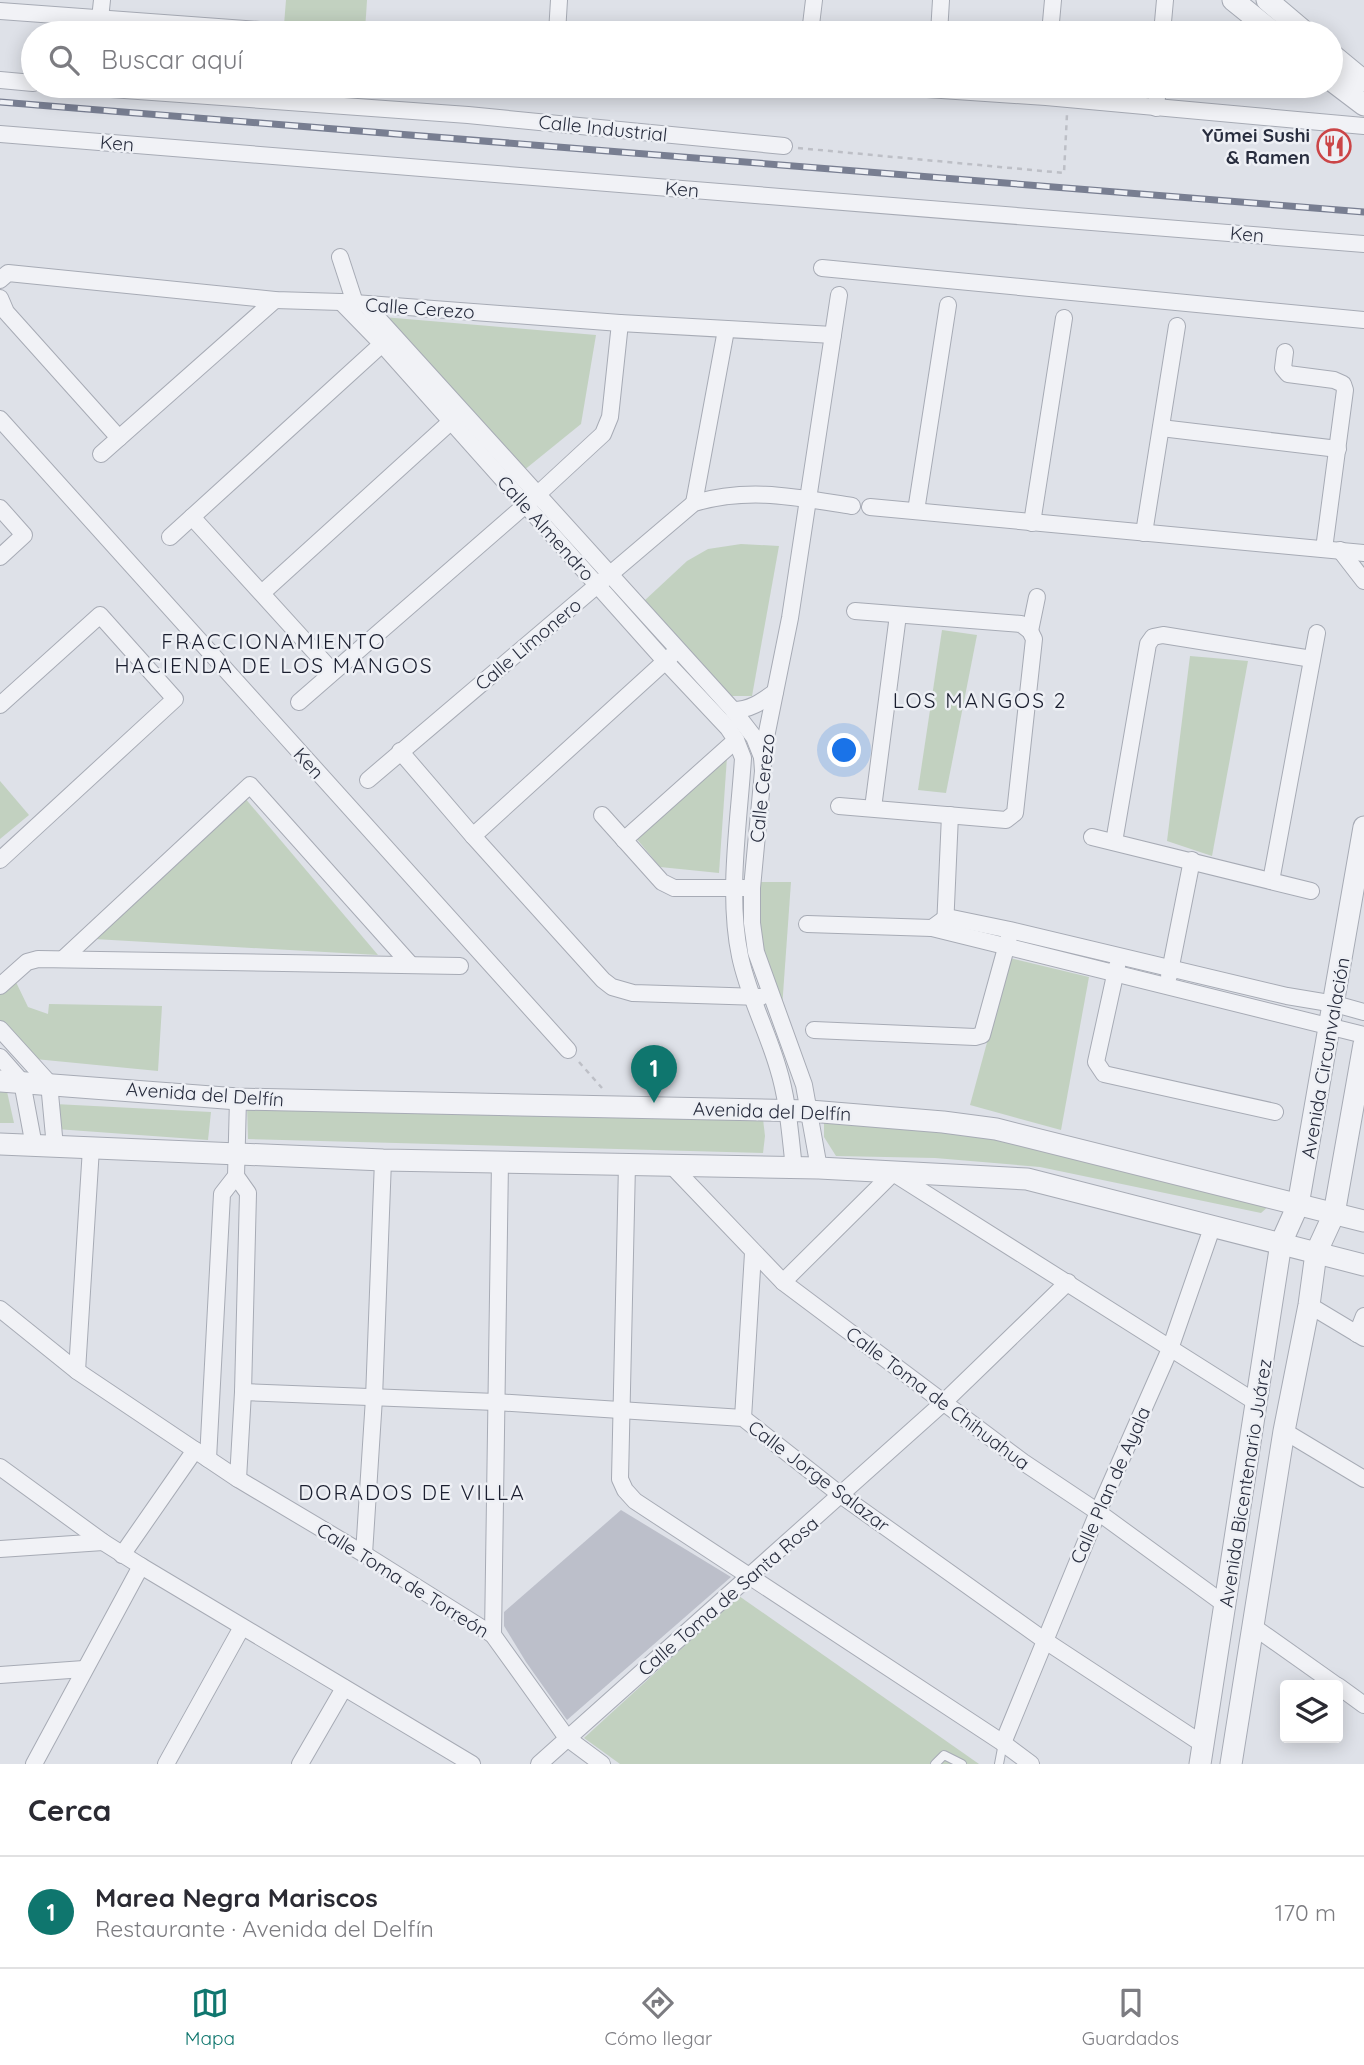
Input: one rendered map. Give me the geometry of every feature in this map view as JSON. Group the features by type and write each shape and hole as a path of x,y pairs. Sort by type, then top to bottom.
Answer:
{"street":[{"path":"100,19 102,0"},
{"path":"558,21 559,0"},
{"path":"811,21 814,0"},
{"path":"940,21 941,0"},
{"path":"1051,21 1053,0"},
{"path":"1163,21 1165,0"},
{"path":"1233,0 1259,21"},
{"path":"1267,0 1292,21"},
{"path":"0,11 129,21"},
{"path":"1343,64 1364,81"},
{"path":"0,80 21,82"},
{"path":"1343,89 1364,106"},
{"name":"Calle Industrial","path":"234,98 468,115 784,146"},
{"path":"1156,108 1157,98"},
{"path":"1068,99 1364,125"},
{"name":"Ken","path":"0,134 1364,244"},
{"name":"Calle Almendro","path":"340,257 354,303 457,416 538,494 733,710 754,737 762,757"},
{"path":"821,268 1364,320"},
{"name":"Calle Cerezo","path":"4,276 275,300 833,335"},
{"name":"Calle Cerezo","path":"810,1111 797,1060 756,952 752,923 752,888 762,757 809,499 839,295"},
{"path":"0,298 6,312 119,438"},
{"path":"102,454 275,300"},
{"name":"Calle Almendro","path":"354,303 390,341"},
{"path":"916,511 948,305"},
{"path":"1032,523 1064,318"},
{"path":"299,702 603,434 610,417 620,323"},
{"path":"1144,533 1177,326"},
{"path":"694,503 726,330"},
{"path":"170,537 390,341"},
{"path":"1285,352 1283,368 1287,374 1334,380 1342,384 1345,390 1338,449 1332,549 1364,581"},
{"path":"262,593 457,416"},
{"name":"Calle Almendro","path":"457,416 525,505 728,728 743,758"},
{"name":"Ken","path":"0,419 568,1050"},
{"path":"1161,428 1338,449"},
{"name":"Calle Limonero","path":"368,780 694,503 721,495 755,493 852,506"},
{"path":"870,507 1364,553"},
{"path":"0,508 24,535 0,557"},
{"path":"192,517 332,671"},
{"path":"1030,631 1037,597"},
{"path":"839,806 1006,820 1015,813 1034,639 1030,631 1021,624 855,611"},
{"path":"0,705 100,615 175,699 0,860"},
{"path":"873,808 898,615"},
{"path":"1271,881 1317,633"},
{"path":"1114,842 1148,644 1153,637 1163,635 1312,659"},
{"path":"473,836 678,650"},
{"path":"733,710 745,710 775,692"},
{"path":"624,840 736,740"},
{"path":"400,751 473,836 612,987 633,993 771,997"},
{"name":"Calle Cerezo","path":"743,758 735,924 751,996 777,1065 787,1110"},
{"path":"64,958 250,785 411,965"},
{"path":"602,815 662,882 674,888 752,888"},
{"path":"941,926 950,815"},
{"name":"Avenida Circunvalación","path":"1298,1205 1364,827"},
{"path":"1092,837 1311,891"},
{"path":"1167,985 1192,860"},
{"path":"807,924 1010,930 1364,1012"},
{"path":"941,926 1006,948 1364,1035"},
{"path":"814,1030 975,1037 982,1035 1010,930"},
{"path":"1119,957 1096,1062 1104,1074 1275,1112"},
{"path":"0,986 27,962 38,959 460,966"},
{"path":"1283,1014 1287,996"},
{"path":"0,1029 49,1083 45,1147"},
{"name":"Avenida Circunvalación","path":"1334,1214 1364,1044"},
{"path":"0,1057 22,1082 45,1147"},
{"name":"Avenida del Delfín","path":"0,1081 238,1098 787,1110 943,1122 996,1129 1364,1221"},
{"path":"122,1555 201,1454 222,1194 236,1176 238,1098"},
{"name":"Avenida del Delfín","path":"787,1110 794,1168"},
{"name":"Avenida del Delfín","path":"810,1111 819,1168"},
{"path":"0,1144 383,1160 819,1168 1027,1178 1364,1265"},
{"path":"77,1371 91,1149"},
{"path":"364,1554 374,1398 383,1160"},
{"path":"493,1635 500,1161"},
{"path":"627,1164 620,1479 625,1490 635,1501 752,1576 1031,1764"},
{"name":"Calle Toma de Chihuahua","path":"671,1165 783,1282 1023,1462 1098,1512 1227,1606"},
{"path":"783,1282 893,1173"},
{"path":"893,1173 1257,1404"},
{"path":"236,1176 248,1193 243,1392 237,1479"},
{"name":"Avenida Bicentenario Juárez","path":"1202,1754 1281,1243 1298,1205"},
{"name":"Avenida Bicentenario Juárez","path":"1231,1764 1284,1431 1309,1305 1316,1253 1334,1214"},
{"name":"Calle Plan de Ayala","path":"1003,1743 1098,1512 1170,1349 1213,1225"},
{"path":"743,1418 753,1253"},
{"name":"Calle Toma de Santa Rosa","path":"539,1764 842,1496 1068,1282"},
{"path":"1309,1305 1361,1336 1364,1316"},
{"name":"Calle Toma de Torreón","path":"0,1309 77,1371 237,1479 493,1635 567,1738 602,1764"},
{"name":"Calle Jorge Salazar","path":"243,1392 496,1402 743,1418 842,1496 1202,1754"},
{"path":"1284,1431 1364,1479"},
{"path":"0,1467 122,1555 344,1688 445,1757 472,1764"},
{"path":"0,1549 103,1542"},
{"path":"34,1764 141,1566"},
{"path":"166,1764 242,1627"},
{"path":"1254,1627 1329,1680"},
{"path":"0,1675 84,1669"},
{"path":"300,1764 344,1688"},
{"path":"1343,1690 1364,1705"}],"lane":[{"path":"999,1764 1003,1743"},
{"path":"935,1764 944,1755 962,1764"}],"path":[{"path":"784,146 1064,173 1068,99"},
{"path":"568,1050 619,1107"}],"green space":[{"path":"286,0 367,0 366,21 284,21"},
{"path":"383,317 596,335 581,424 523,471"},
{"path":"741,544 779,546 752,696 727,696 644,601 687,561 708,549"},
{"path":"942,630 977,635 946,793 918,790"},
{"path":"1190,656 1248,661 1212,856 1167,841"},
{"path":"727,757 719,873 660,867 636,838"},
{"path":"0,781 29,815 0,839"},
{"path":"244,797 378,955 94,939"},
{"path":"756,882 791,882 782,1008 754,927"},
{"path":"1010,958 1089,977 1061,1130 970,1105"},
{"path":"14,978 28,1007 48,1014 49,1004 162,1006 158,1071 35,1059 0,1025 0,992"},
{"path":"0,1087 6,1087 14,1123 0,1123"},
{"path":"55,1104 211,1112 208,1140 56,1129"},
{"path":"247,1105 763,1119 765,1136 763,1153 248,1139"},
{"path":"824,1120 992,1138 1270,1205 1261,1213 1040,1167 935,1158 836,1156 824,1137"},
{"path":"739,1596 979,1764 620,1764 584,1738"}],"building":[{"path":"621,1510 731,1577 567,1720 504,1626 504,1612"}],"railway":[{"path":"0,102 1364,212"}],"place":[{"name":"Yūmei Sushi & Ramen","path":"1334,146"},
{"name":"Marea Negra Mariscos","path":"654,1103"}],"district":[{"name":"FRACCIONAMIENTO HACIENDA DE LOS MANGOS","path":"274,654"},
{"name":"LOS MANGOS 2","path":"980,701"},
{"name":"DORADOS DE VILLA","path":"412,1493"}]}
